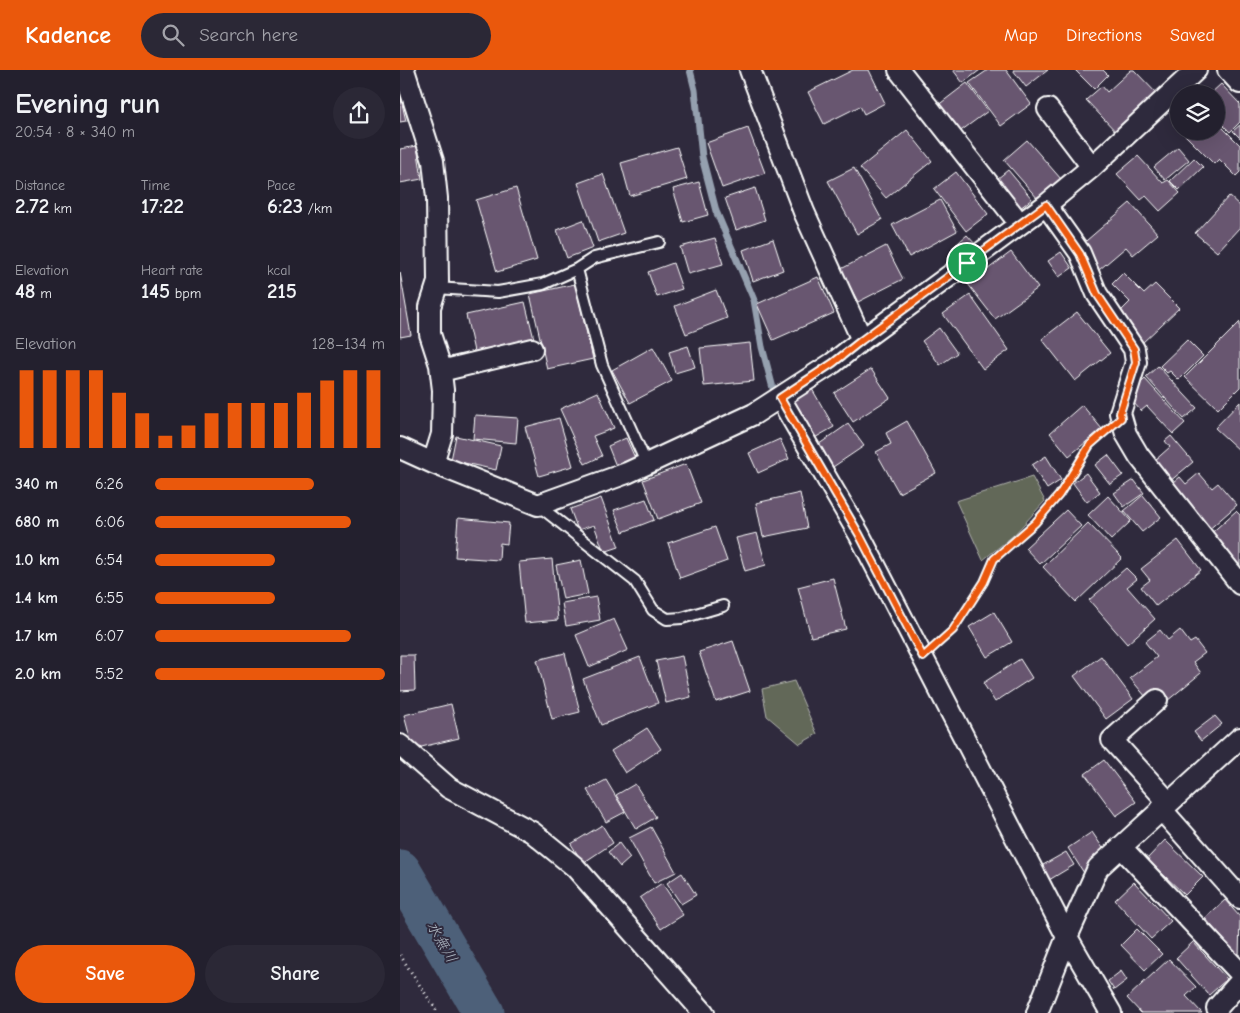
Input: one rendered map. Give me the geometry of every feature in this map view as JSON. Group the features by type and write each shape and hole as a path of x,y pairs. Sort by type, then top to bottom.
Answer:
{"street":[{"path":"404,70 433,161 437,198 438,282 430,307 430,334 441,371 443,390 442,434 433,463"},
{"path":"750,70 804,212 862,340"},
{"path":"899,70 1020,224"},
{"path":"400,448 538,505 628,473 754,414 833,363 1046,205 1092,167 1196,70"},
{"path":"1228,70 1240,82"},
{"path":"1048,109 1092,167"},
{"path":"1046,205 1080,254 1097,294 1134,349 1136,362 1120,413 1126,434 1139,456 1240,584"},
{"path":"441,371 532,349"},
{"path":"780,398 859,534 1067,937 1111,1013"},
{"path":"1157,700 1112,740 1240,898"},
{"path":"1037,1013 1067,937 1098,868 1240,738"},
{"path":"400,745 449,788 532,832 575,866 704,1013"},
{"path":"1120,847 1240,973"},
{"path":"1218,1008 1240,982"}],"lane":[{"path":"436,288 498,292 543,284 577,269 594,258 659,242"},
{"path":"577,269 602,365 647,464"},
{"path":"538,505 635,581 653,610 667,618 682,618 723,606"}],"path":[{"path":"923,657 953,630 984,582 994,559 1035,523 1059,495 1090,445 1121,418"},
{"path":"400,955 438,1013"}],"green space":[{"path":"1032,477 1045,501 1014,535 983,560 956,501"},
{"path":"794,681 817,734 800,744 767,716 762,689"}],"building":[{"path":"853,70 869,70 885,103 864,114 860,106 824,124 808,92"},
{"path":"953,70 980,70 963,83"},
{"path":"988,70 1006,70 1031,104 1001,126 969,83"},
{"path":"1013,70 1048,70 1026,87"},
{"path":"1075,70 1103,70 1108,75 1094,89"},
{"path":"1131,70 1134,70 1160,97 1119,135 1086,100 1102,86 1107,92"},
{"path":"967,83 988,111 958,133 937,106"},
{"path":"1225,88 1240,104 1240,122 1230,132 1225,127"},
{"path":"400,95 406,121 400,122"},
{"path":"1240,125 1240,138 1233,131"},
{"path":"748,128 765,173 722,188 706,143"},
{"path":"907,130 932,161 886,198 860,168"},
{"path":"1225,130 1240,145 1240,172 1236,176 1219,159 1214,164 1190,140 1225,140"},
{"path":"1027,140 1061,179 1038,199 1004,160"},
{"path":"417,146 422,179 400,183 400,149"},
{"path":"677,147 687,179 630,196 621,163"},
{"path":"1178,147 1189,160 1165,180 1154,167"},
{"path":"1138,156 1163,183 1168,180 1180,193 1160,211 1146,196 1141,200 1117,174"},
{"path":"1194,158 1203,167 1179,190 1170,181"},
{"path":"854,168 882,220 857,234 828,181"},
{"path":"1008,170 1032,199 1015,212 992,183"},
{"path":"956,172 988,214 966,231 934,189"},
{"path":"603,174 624,233 598,242 578,183"},
{"path":"699,182 708,215 683,222 673,189"},
{"path":"516,188 537,260 497,272 476,200"},
{"path":"755,188 765,220 736,230 725,198"},
{"path":"1229,196 1240,206 1240,227 1217,252 1195,233"},
{"path":"940,200 957,231 909,257 892,225"},
{"path":"1130,203 1158,234 1133,255 1126,247 1099,270 1079,247"},
{"path":"583,220 593,248 567,258 557,230"},
{"path":"967,235 976,245 961,258 952,248"},
{"path":"715,238 723,264 688,274 680,247"},
{"path":"773,239 783,270 753,281 743,250"},
{"path":"886,246 903,279 858,302 841,269"},
{"path":"1011,252 1038,288 995,319 968,284"},
{"path":"1061,252 1072,268 1059,277 1048,261"},
{"path":"673,263 682,289 657,297 648,272"},
{"path":"400,272 411,335 400,337"},
{"path":"1123,273 1144,294 1155,284 1179,308 1141,344 1115,317 1130,302 1112,284"},
{"path":"818,277 834,313 773,340 757,304"},
{"path":"575,284 593,359 547,369 530,294"},
{"path":"716,290 727,318 686,334 675,306"},
{"path":"970,295 1009,350 983,369 943,314"},
{"path":"525,302 535,343 475,356 466,315"},
{"path":"1077,312 1110,353 1075,381 1042,339"},
{"path":"1240,322 1240,387 1218,409 1185,377"},
{"path":"939,328 957,353 940,365 922,341"},
{"path":"1187,340 1203,356 1179,380 1170,371 1167,373 1160,366"},
{"path":"750,343 754,381 704,386 700,348"},
{"path":"688,346 695,367 675,373 669,352"},
{"path":"653,347 672,381 630,403 612,370"},
{"path":"1158,366 1197,408 1184,419 1146,377"},
{"path":"871,369 890,398 853,422 834,393"},
{"path":"1145,379 1185,423 1173,434 1147,406 1141,411 1133,402 1138,397 1132,391"},
{"path":"812,389 834,427 811,440 789,402"},
{"path":"598,392 614,428 593,436 602,456 585,464 560,409"},
{"path":"1240,402 1240,451 1215,428"},
{"path":"1082,405 1102,429 1069,456 1050,433"},
{"path":"475,415 518,418 516,443 473,439"},
{"path":"559,418 573,466 539,476 525,427"},
{"path":"907,421 936,473 899,493 876,452 891,444 886,433"},
{"path":"848,424 864,446 827,471 812,449"},
{"path":"456,436 501,446 496,470 451,460"},
{"path":"1171,436 1193,462 1169,482 1152,463 1170,447 1165,441"},
{"path":"626,438 635,458 616,466 608,446"},
{"path":"780,439 789,459 758,473 749,453"},
{"path":"1108,455 1123,475 1110,484 1095,465"},
{"path":"1046,456 1061,480 1047,489 1032,465"},
{"path":"686,464 701,503 658,519 643,480"},
{"path":"1086,473 1100,492 1087,502 1073,483"},
{"path":"1199,473 1212,488 1218,483 1237,505 1206,532 1168,487 1180,477 1186,484"},
{"path":"1134,480 1144,493 1124,507 1114,493"},
{"path":"800,493 807,528 763,537 756,503"},
{"path":"1143,495 1161,517 1142,532 1124,511"},
{"path":"1108,496 1131,521 1111,540 1088,515"},
{"path":"601,498 619,547 604,552 594,525 578,530 570,509"},
{"path":"646,499 654,520 623,532 614,510"},
{"path":"1066,510 1081,526 1040,564 1025,548"},
{"path":"1236,511 1240,515 1240,572 1208,536"},
{"path":"458,518 509,523 507,544 500,543 499,560 455,557"},
{"path":"1088,523 1122,558 1076,602 1043,567"},
{"path":"715,527 727,561 680,578 668,543"},
{"path":"757,533 766,565 745,571 736,538"},
{"path":"1178,540 1201,570 1156,606 1141,587 1150,580 1141,569"},
{"path":"552,559 558,620 525,623 519,562"},
{"path":"581,560 588,594 563,599 556,565"},
{"path":"1126,568 1137,579 1127,587 1155,619 1127,644 1089,600"},
{"path":"833,578 846,629 811,637 798,587"},
{"path":"596,597 600,620 566,626 562,603"},
{"path":"994,612 1012,642 987,657 969,627"},
{"path":"614,619 628,650 589,667 576,635"},
{"path":"1160,630 1168,640 1180,630 1190,643 1195,640 1205,653 1193,662 1201,673 1167,701 1156,688 1146,697 1130,678 1157,657 1145,642"},
{"path":"733,641 750,691 716,702 699,652"},
{"path":"565,653 580,712 552,719 537,660"},
{"path":"400,655 414,655 415,690 400,691"},
{"path":"682,656 691,697 666,703 656,661"},
{"path":"1101,656 1133,699 1106,719 1074,676"},
{"path":"640,657 658,703 601,725 583,679"},
{"path":"1020,659 1032,678 995,702 983,683"},
{"path":"451,704 459,738 413,749 404,715"},
{"path":"1215,716 1222,724 1201,741 1194,732"},
{"path":"647,728 661,749 625,773 611,751"},
{"path":"1104,760 1136,802 1116,816 1085,774"},
{"path":"606,780 625,812 606,822 587,790"},
{"path":"635,784 656,817 636,829 616,795"},
{"path":"602,825 613,843 583,863 571,844"},
{"path":"651,827 676,872 654,883 629,838"},
{"path":"1092,832 1109,857 1084,873 1068,848"},
{"path":"1165,840 1203,877 1185,895 1147,859"},
{"path":"619,843 630,858 620,867 608,852"},
{"path":"1066,852 1074,865 1044,883 1036,869"},
{"path":"682,873 696,895 681,904 667,883"},
{"path":"1134,882 1171,921 1151,939 1115,900"},
{"path":"662,883 683,915 661,929 640,898"},
{"path":"1225,900 1240,917 1239,957 1205,918"},
{"path":"1137,929 1162,954 1145,970 1121,945"},
{"path":"1193,942 1227,979 1209,995 1176,958"},
{"path":"1169,959 1196,987 1186,996 1202,1013 1141,1013 1127,998"},
{"path":"1121,971 1127,980 1114,990 1108,981"}],"waterway":[{"path":"690,70 695,90 702,157 716,211 754,300 762,347 774,392"},
{"name":"水無川","path":"400,870 484,1013"}],"route":[{"path":"1046,205 1080,254 1097,294 1134,349 1136,362 1120,413 1121,418 1090,445 1059,495 1035,523 994,559 984,582 953,630 923,657 859,534 780,398 833,363 967,263 1046,205"}]}
